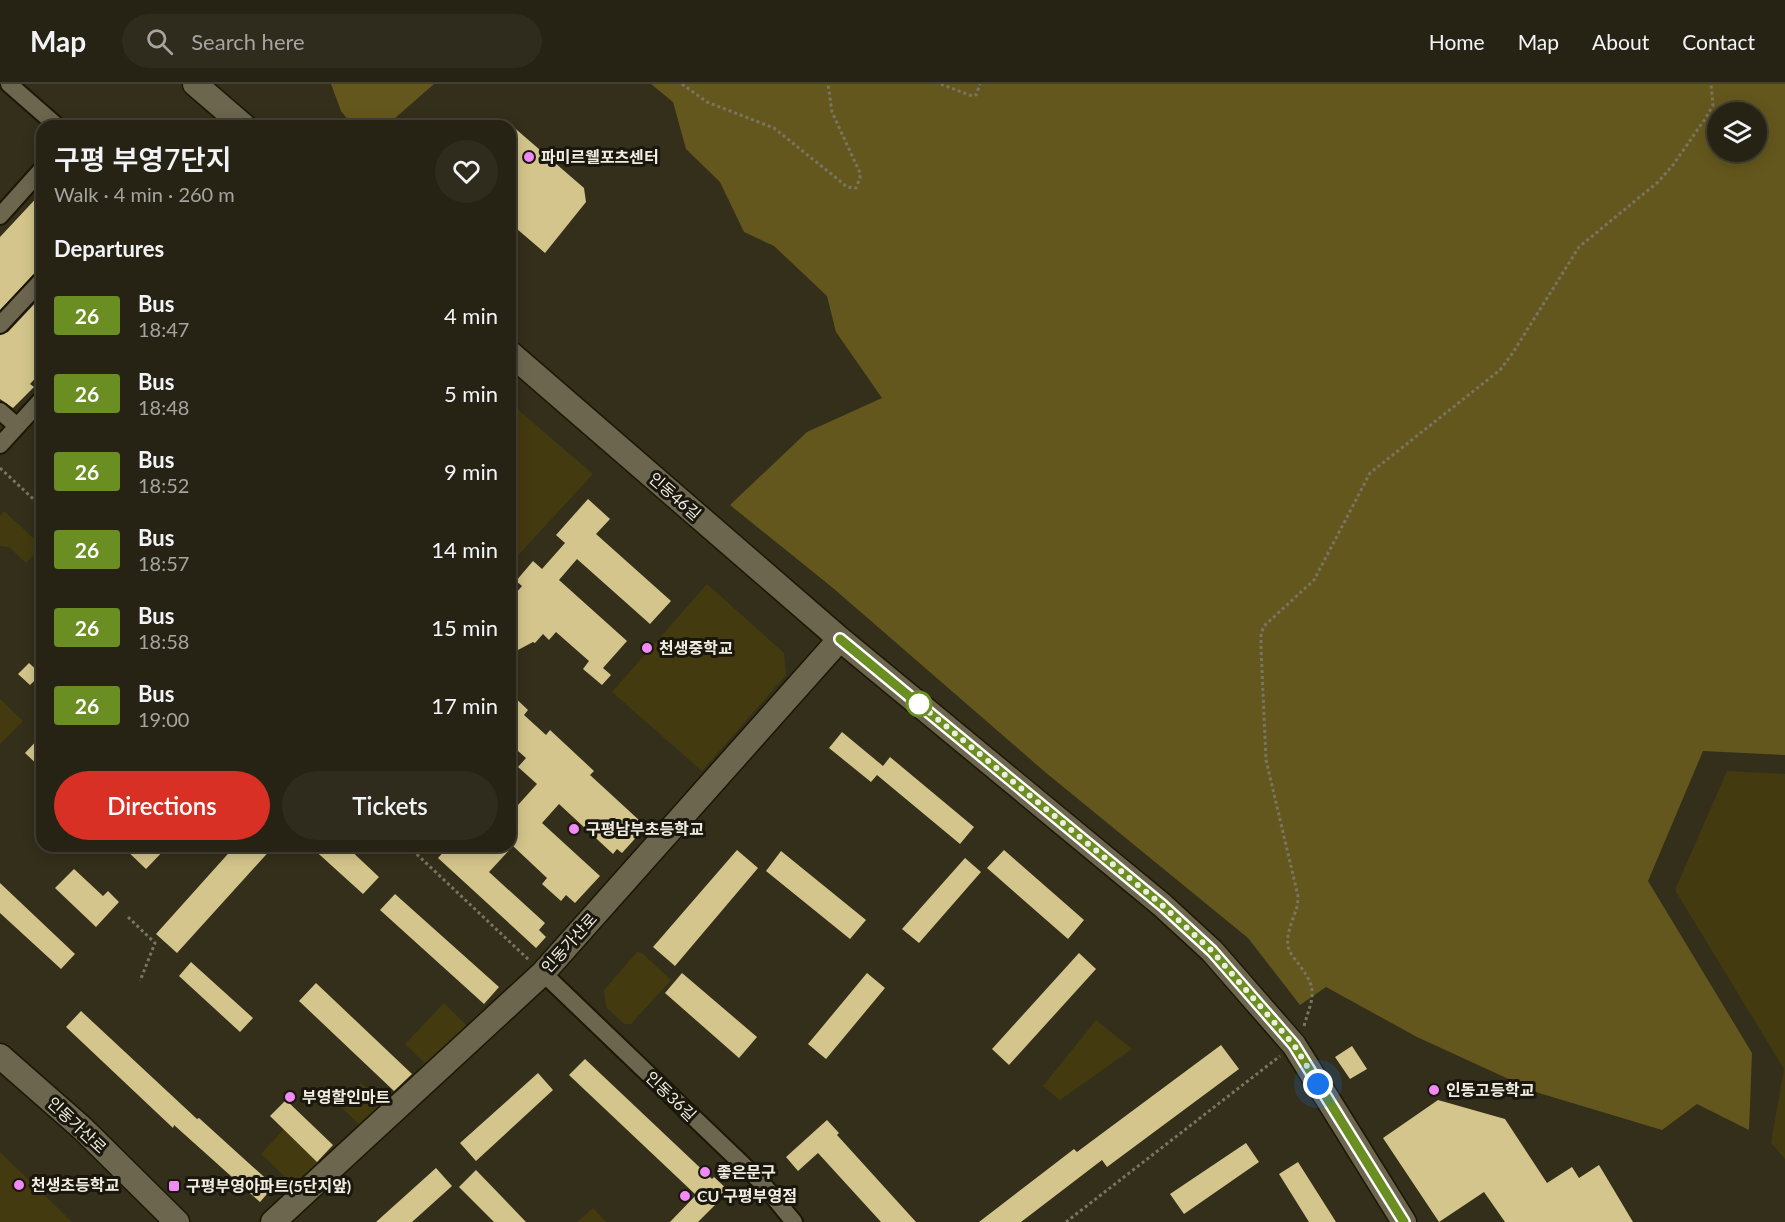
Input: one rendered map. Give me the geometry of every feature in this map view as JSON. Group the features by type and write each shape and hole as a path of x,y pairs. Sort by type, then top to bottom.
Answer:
{"street":[{"path":"0,95 10,84 50,120"},
{"path":"195,84 237,120"},
{"path":"0,216 36,176"},
{"path":"0,325 36,286"},
{"name":"인동46길","path":"516,358 840,639"},
{"path":"0,445 36,405"},
{"path":"0,411 17,426"},
{"path":"840,639 1162,905 1299,1036 1404,1222"},
{"name":"인동가산로","path":"273,1222 543,973 840,639"},
{"name":"인동36길","path":"543,973 762,1183 794,1222"},
{"name":"인동가산로","path":"0,1056 82,1128 177,1222"}],"path":[{"path":"682,84 707,102 774,128 840,182 847,187 856,188 860,173 832,112 828,84"},
{"path":"941,84 976,96 980,84"},
{"path":"1066,1222 1299,1036 1312,1000 1313,987 1310,979 1288,945 1298,896 1266,760 1261,647 1261,634 1264,626 1314,580 1370,472 1500,370 1579,247 1665,175 1713,105 1711,84"},
{"path":"0,468 36,501"},
{"path":"414,852 543,973"},
{"path":"128,917 155,943 140,981"}],"shaded area":[{"path":"331,84 434,84 393,120 348,120 341,111"},
{"path":"651,84 1785,84 1785,755 1703,751 1648,881 1752,1053 1749,1130 1697,1104 1662,1130 1539,1093 1417,1037 1326,987 1300,1005 1248,938 1045,772 833,588 730,505 807,432 882,398 836,332 827,296 774,246 744,232 720,182 686,149 673,102"},
{"path":"516,408 593,474 516,557"},
{"path":"4,511 36,540 36,552 26,563 9,547 0,546 0,516"},
{"path":"707,584 784,653 786,675 702,771 612,692"},
{"path":"0,699 23,721 0,744"},
{"path":"1727,771 1785,774 1785,1159 1771,1143 1784,1069 1675,890"},
{"path":"637,952 642,953 671,980 631,1024 624,1024 606,1007 604,990"},
{"path":"444,1003 471,1030 432,1070 405,1044"},
{"path":"1096,1020 1132,1049 1060,1100 1043,1086"},
{"path":"361,1083 388,1108 366,1131 339,1105"},
{"path":"285,1128 321,1163 297,1188 261,1154"},
{"name":"천생초등학교","path":"0,1152 72,1222 0,1222"},
{"path":"593,1208 606,1222 577,1222"}],"building":[{"name":"파미르웰포츠센터","path":"516,129 584,188 586,202 545,253 516,228"},
{"path":"36,198 36,271 0,310 0,237"},
{"path":"36,302 36,378 30,384 34,387 13,408 0,399 0,335 8,332"},
{"path":"588,499 610,519 596,534 671,601 650,624 577,559 559,580 627,641 603,668 611,675 602,685 583,669 589,661 556,632 549,640 543,634 535,643 516,650 516,593 522,586 516,581 533,561 542,569 565,543 556,535"},
{"path":"29,663 36,669 36,679 30,685 18,674"},
{"name":"구평남부초등학교","path":"516,699 528,710 524,715 546,735 550,730 594,771 590,775 640,821 635,826 641,832 622,853 617,849 613,854 559,804 542,823 600,876 575,903 566,895 561,901 542,884 547,878 516,849 516,803 518,805 537,784 518,767 526,758 516,749"},
{"path":"842,732 883,766 890,757 974,827 960,844 877,775 871,782 829,748"},
{"path":"36,741 36,763 25,753"},
{"path":"737,850 758,868 675,966 653,947"},
{"path":"1004,850 1084,920 1068,939 987,868"},
{"path":"781,851 866,920 850,939 766,871"},
{"path":"128,852 162,852 146,869"},
{"path":"230,852 269,852 177,953 156,934"},
{"path":"317,852 352,852 379,877 363,894"},
{"name":"구평남부초등학교","path":"444,852 507,852 489,872 545,923 539,930 546,937 536,948 438,858"},
{"path":"965,858 981,872 919,943 902,929"},
{"path":"74,869 103,896 108,891 119,902 96,927 55,888"},
{"path":"0,883 75,954 61,969 0,913"},
{"path":"395,894 499,987 484,1004 380,910"},
{"path":"1079,953 1096,969 1009,1065 992,1049"},
{"path":"191,962 253,1018 240,1032 179,976"},
{"path":"682,973 757,1037 739,1058 665,993"},
{"path":"867,973 885,988 826,1059 808,1044"},
{"path":"316,983 412,1074 394,1091 299,1001"},
{"path":"81,1011 197,1119 199,1118 274,1186 260,1202 174,1125 173,1128 66,1027"},
{"path":"1221,1045 1239,1069 1107,1167 1102,1160 1021,1222 979,1222 1074,1149 1077,1152"},
{"path":"1352,1046 1367,1069 1350,1079 1335,1057"},
{"path":"585,1059 712,1179 714,1177 729,1191 698,1222 670,1222 696,1195 569,1075"},
{"path":"538,1073 553,1090 476,1161 460,1143"},
{"path":"286,1100 333,1145 317,1162 270,1116"},
{"path":"1438,1100 1505,1119 1547,1183 1572,1167 1579,1178 1599,1165 1633,1222 1505,1222 1484,1192 1439,1222 1383,1138"},
{"path":"827,1120 839,1133 837,1135 916,1222 881,1222 818,1153 798,1171 786,1157"},
{"path":"1246,1143 1259,1162 1184,1214 1170,1194"},
{"path":"1298,1162 1336,1222 1309,1222 1279,1174"},
{"path":"436,1168 452,1186 412,1222 376,1222"},
{"path":"476,1170 526,1222 494,1222 459,1187"}],"bus line":[{"name":"26","path":"840,639 1162,905 1212,951 1294,1045 1404,1222"}],"place":[{"name":"파미르웰포츠센터","path":"529,157"},
{"name":"천생중학교","path":"647,648"},
{"name":"구평남부초등학교","path":"574,829"},
{"name":"인동고등학교","path":"1434,1090"},
{"name":"부영할인마트","path":"290,1097"},
{"name":"좋은문구","path":"705,1172"},
{"name":"천생초등학교","path":"19,1185"},
{"name":"구평부영아파트(5단지앞)","path":"174,1186"},
{"name":"CU 구평부영점","path":"685,1196"}],"route":[{"path":"919,704 912,698 1162,905 1212,951 1294,1045 1318,1084"}]}
